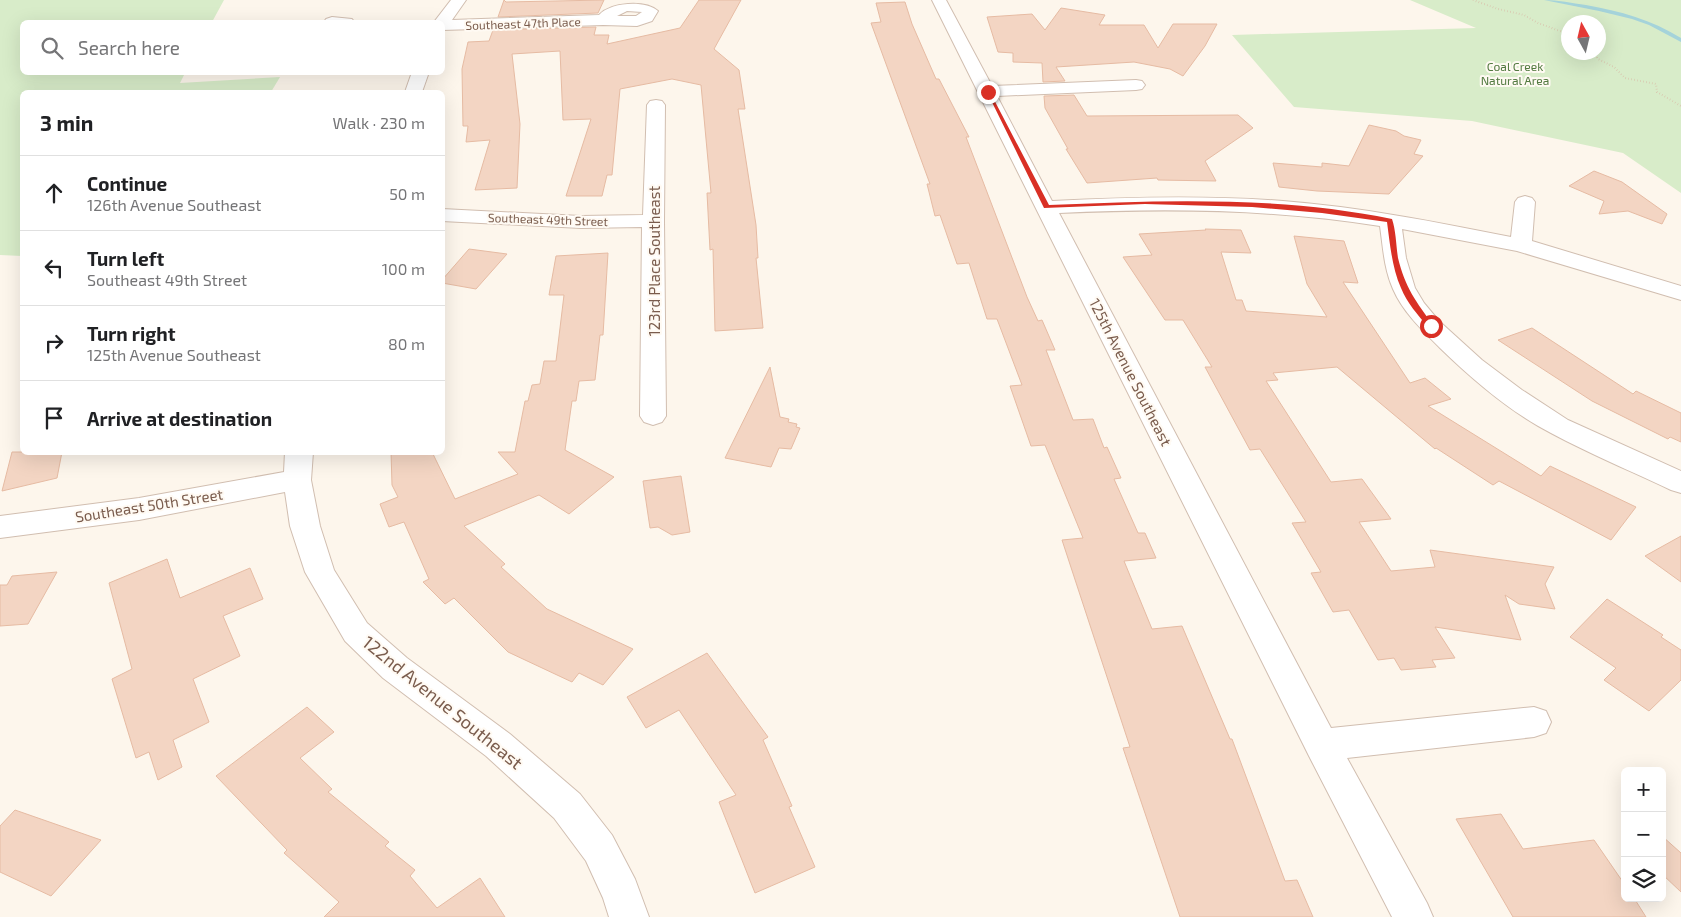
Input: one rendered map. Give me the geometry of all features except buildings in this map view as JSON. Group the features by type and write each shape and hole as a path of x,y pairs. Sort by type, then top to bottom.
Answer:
{"street":[{"path":"445,20 459,0"},
{"name":"125th Avenue Southeast","path":"939,0 1047,207 1321,745 1414,917"},
{"name":"Southeast 47th Place","path":"445,24 603,20"},
{"path":"415,90 420,75"},
{"path":"988,92 1136,85"},
{"name":"123rd Place Southeast","path":"653,416 653,220 656,105"},
{"path":"1047,207 1145,202 1252,205 1322,211 1390,221 1521,245 1681,293"},
{"path":"1521,245 1525,202"},
{"name":"Southeast 49th Street","path":"445,214 581,222 653,220"},
{"path":"1390,221 1395,258 1404,288 1414,306 1431,326 1473,366 1513,396 1559,426 1681,483"},
{"name":"Southeast 50th Street","path":"0,527 139,509 298,466"},
{"name":"122nd Avenue Southeast","path":"298,466 305,526 320,572 356,632 395,668 498,745 567,806 599,848 621,893 629,917"},
{"path":"1321,745 1534,722"}],"path":[{"path":"1473,0 1498,9 1524,15 1538,23 1561,31"},
{"path":"1600,60 1614,67 1625,78 1656,84 1657,92 1681,106"}],"green space":[{"path":"0,0 224,0 213,20 20,20 20,75 184,75 180,83 280,77 272,90 20,90 20,256 0,255"},
{"name":"Coal Creek Natural Area","path":"1410,0 1681,0 1681,193 1623,153 1472,121 1294,107 1232,35 1476,28"}],"waterway":[{"path":"1546,0 1599,9 1634,18 1650,23 1681,40"}],"route":[{"path":"988,92 1047,207 1145,202 1252,205 1322,211 1390,221 1395,258 1404,288 1414,306 1431,326"}]}
